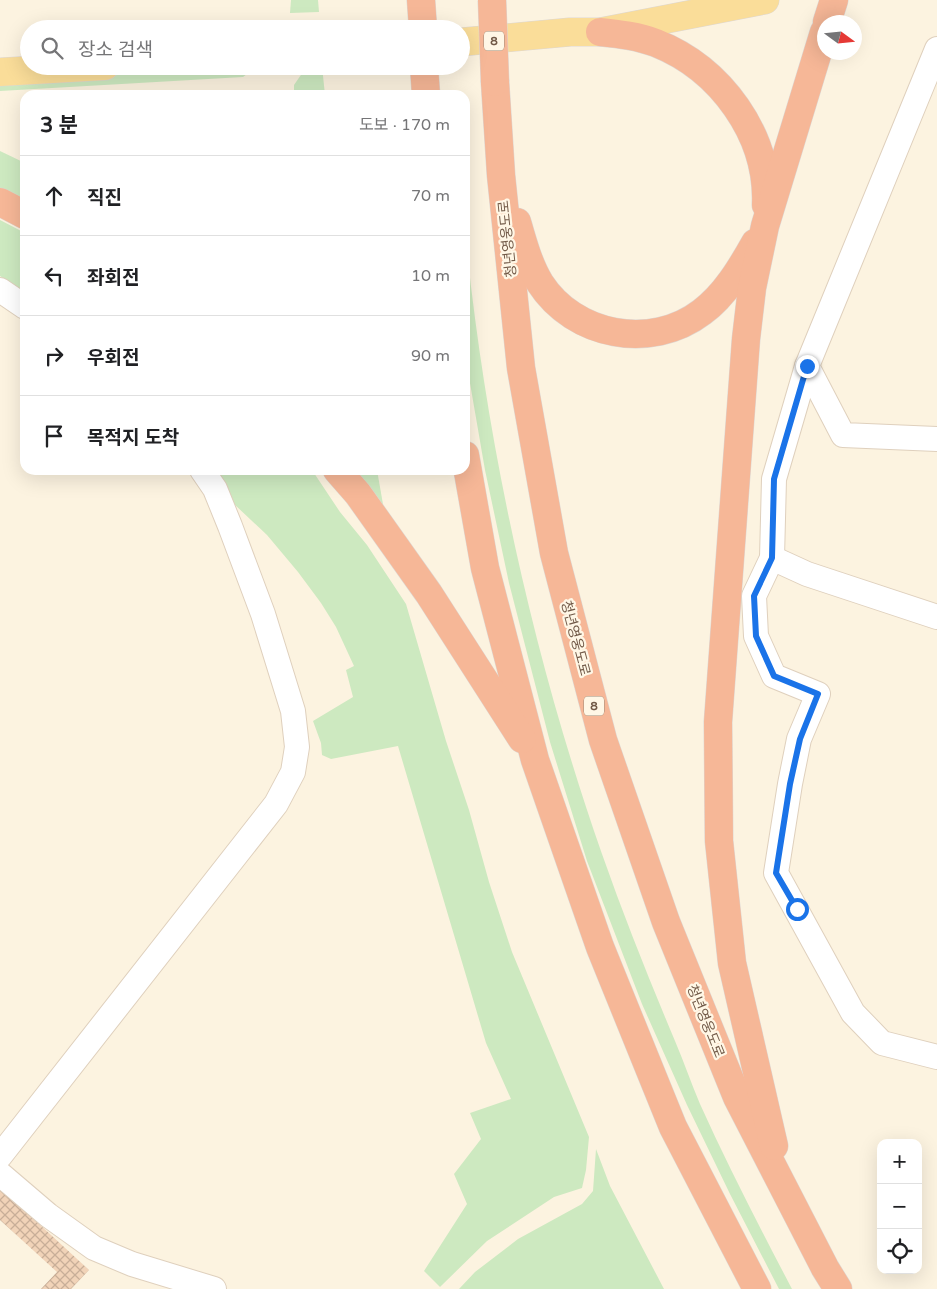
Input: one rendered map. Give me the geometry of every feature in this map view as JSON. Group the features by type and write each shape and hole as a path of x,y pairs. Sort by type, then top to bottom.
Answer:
{"highway":[{"path":"421,0 422,20"},
{"name":"청년영웅도로","path":"492,0 501,175 521,368 552,543 603,740 666,922 737,1098 825,1268 838,1289"},
{"path":"829,15 834,0"},
{"path":"501,175 532,267 540,283 565,311 598,329 616,333 635,334 653,333 672,328 702,312 718,298 741,266 766,226 766,197 763,169 755,141 742,116 725,92 705,72 682,56 656,43 629,35 600,32"},
{"path":"782,1184 732,963 719,841 718,722 746,339 752,288 766,226 817,55"},
{"path":"0,202 20,212"},
{"path":"342,475 358,494 429,594 535,760"},
{"path":"469,475 486,568 535,760 600,948 673,1127 757,1289"}],"main road":[{"path":"470,41 570,32 600,32 765,0"},
{"path":"0,72 20,71"}],"street":[{"path":"937,49 807,366 774,479 772,558 754,596 756,636 774,676 818,694 800,739 790,784 776,873 853,1013 882,1043 937,1057"},
{"path":"0,290 20,304"},
{"path":"807,366 843,435 937,439"},
{"path":"0,1156 276,804 294,772 297,747 293,711 263,614 215,489 205,475"},
{"path":"772,558 807,574 937,617"},
{"path":"0,1174 48,1215 94,1248 132,1264 214,1289"}],"green space":[{"path":"291,0 318,0 319,12 290,13"},
{"path":"118,75 246,75 243,77 0,91 0,81"},
{"path":"301,75 323,75 324,90 294,90 294,85"},
{"path":"0,151 20,161 20,198 0,189"},
{"path":"0,220 20,230 20,290 0,276"},
{"path":"470,276 485,390 515,547 533,625 577,778 619,901 700,1104 744,1197 792,1289 779,1289 687,1105 642,1004 587,861 550,742 509,583 485,470 470,383"},
{"path":"218,475 315,475 340,512 367,545 406,604 446,741 512,952 589,1137 586,1170 582,1188 554,1197 487,1241 440,1287 424,1271 467,1204 454,1174 481,1139 470,1113 511,1099 486,1043 398,746 331,759 322,755 321,743 313,721 353,697 346,670 354,666 336,627 321,603 267,535 234,504"},
{"path":"357,475 378,475 384,510"},
{"path":"596,1149 610,1186 664,1289 459,1289 475,1272 518,1239 582,1204 593,1191"}],"building":[{"path":"0,1188 89,1270 71,1289 41,1289 57,1272 0,1220"}],"route":[{"path":"797,909 776,873 790,784 800,739 818,694 774,676 756,636 754,596 772,558 774,479 807,366"}]}
